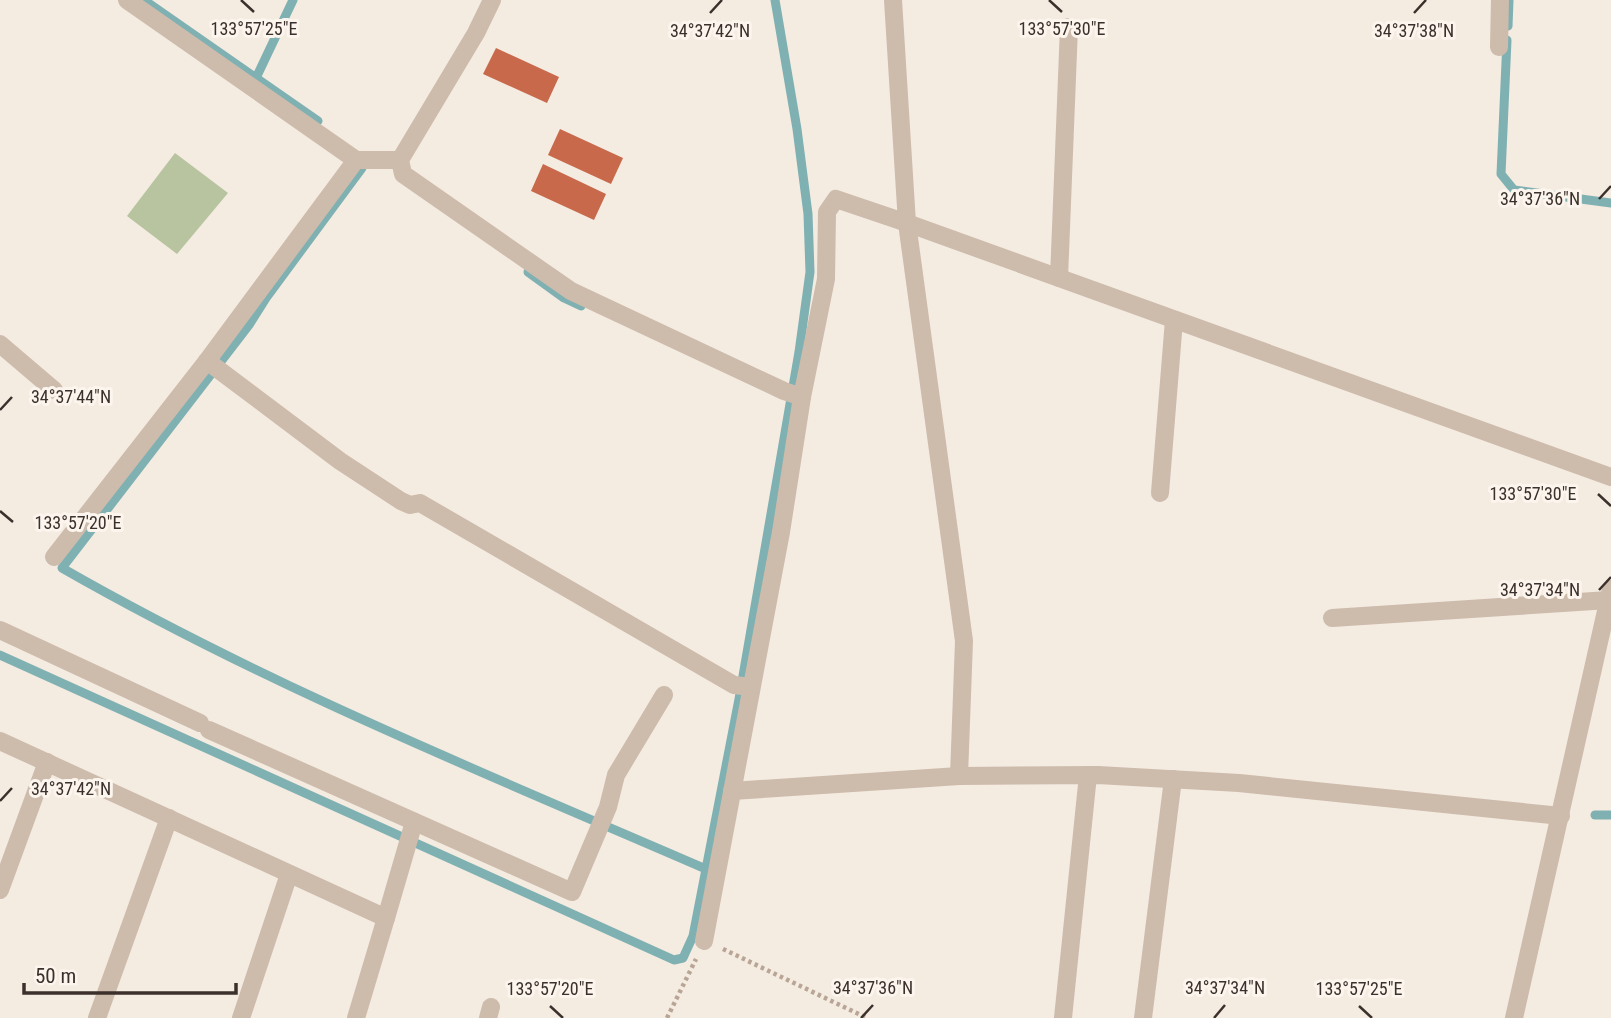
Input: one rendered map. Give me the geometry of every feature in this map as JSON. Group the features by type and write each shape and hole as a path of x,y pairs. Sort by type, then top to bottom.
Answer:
{"street":[{"path":"127,0 356,160 400,160"},
{"path":"492,0 476,33 400,160 403,174 571,291 794,394"},
{"path":"892,0 908,223 964,641 959,776"},
{"path":"1499,47 1500,0"},
{"path":"1059,278 1069,27"},
{"path":"54,557 213,366 356,160"},
{"path":"704,941 732,791 744,686 781,532 794,394 826,279 827,212 836,199 1611,477"},
{"path":"1160,493 1174,320"},
{"path":"0,344 54,390"},
{"path":"213,366 340,461 401,501 410,505 420,503 744,686"},
{"path":"1332,618 1610,595 1516,1010 1527,1018"},
{"path":"0,630 204,727 410,835 572,892 601,825 617,775 664,695"},
{"path":"0,741 386,918"},
{"path":"0,890 47,762"},
{"path":"1063,1018 1088,775"},
{"path":"732,791 959,776 1088,775 1239,783 1561,816"},
{"path":"1143,1018 1172,779"},
{"path":"97,1018 169,818"},
{"path":"356,1018 410,835"},
{"path":"241,1018 289,874"}],"path":[{"path":"667,1018 704,941 867,1018"}],"green space":[{"path":"175,153 228,193 177,254 127,216"}],"building":[{"path":"496,48 559,77 547,103 483,74"},
{"path":"560,129 623,158 611,184 548,155"},
{"path":"543,164 606,194 594,220 531,191"}],"waterway":[{"path":"144,0 318,121"},
{"path":"256,78 293,0"},
{"path":"0,655 674,960 683,958 693,936 739,699 799,352 810,272 808,214 775,0"},
{"path":"1508,26 1509,0"},
{"path":"1507,40 1501,174 1514,190 1611,203"},
{"path":"362,168 249,325 62,568 219,652 299,690 461,764 706,869"},
{"path":"528,272 564,298 581,306"},
{"path":"1595,815 1611,815"}]}
